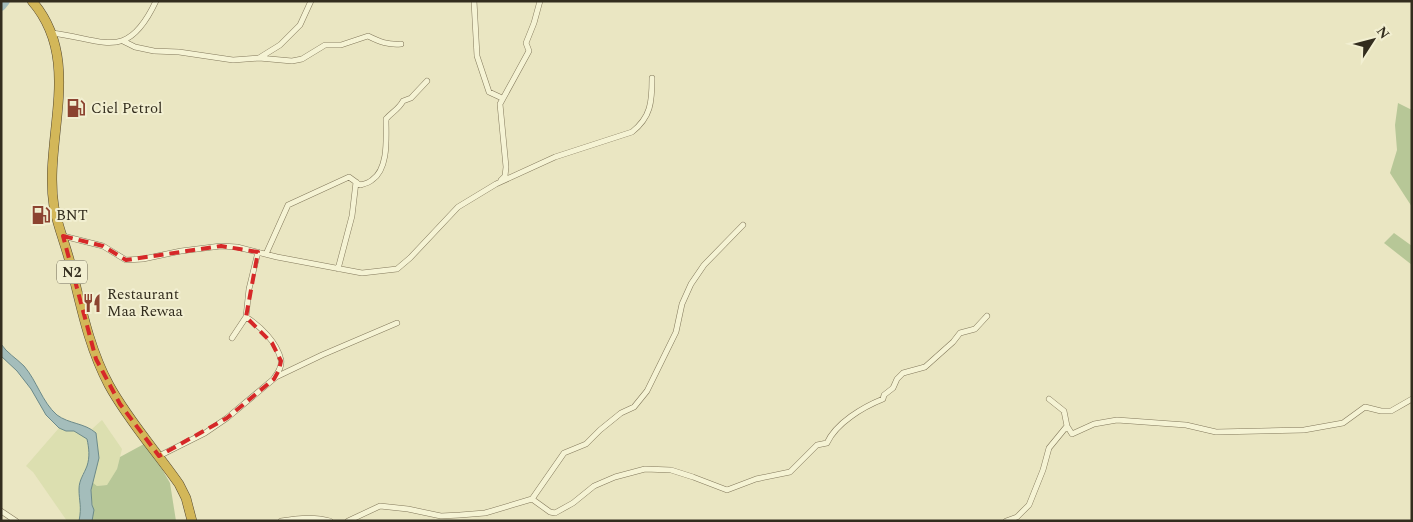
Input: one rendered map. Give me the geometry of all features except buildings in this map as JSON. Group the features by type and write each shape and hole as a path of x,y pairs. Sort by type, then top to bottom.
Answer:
{"highway":[{"name":"N2","path":"32,1 51,33 58,56 60,86 52,187 56,215 96,359 120,404 179,484 192,517"}],"street":[{"path":"51,33 88,41 112,43 123,41 133,36 147,21 156,1"},
{"path":"258,58 280,45 300,25 311,1"},
{"path":"474,1 477,56 489,92 502,98"},
{"path":"496,184 505,176 506,167 500,104 530,50 526,43 540,1"},
{"path":"123,41 135,47 154,51 179,52 233,60 258,58 292,61 302,59 325,45 341,45 368,36 380,43 401,44"},
{"path":"63,236 103,246 126,260 143,259 220,246 238,247 362,273 398,269 458,207 496,184 555,156 632,132 642,125 652,98 652,78"},
{"path":"266,254 288,205 349,177 360,185 372,180 380,172 385,154 386,119 392,112 400,108 402,101 411,98 427,81"},
{"path":"338,269 352,216 356,182"},
{"path":"348,521 380,506 442,516 485,513 532,499 564,454 586,444 621,413 634,407 647,391 676,332 682,304 691,284 704,265 743,225"},
{"path":"232,338 246,317 249,289 258,252"},
{"path":"532,499 550,512 555,513 573,503 594,486 615,477 645,469 671,470 727,490 756,479 790,472 818,445 827,443 831,434 863,407 882,398 893,388 896,379 903,373 925,367 953,342 960,333 975,330 987,316"},
{"path":"246,317 258,325 278,353 281,361 274,379"},
{"path":"160,456 205,434 228,418 274,379 322,355 397,323"},
{"path":"1049,399 1064,411 1072,434 1094,424 1118,420 1186,425 1216,432 1304,430 1343,423 1365,407 1381,411 1391,411 1412,399"},
{"path":"1006,521 1017,517 1028,505 1043,470 1049,448 1068,426"},
{"path":"1,511 16,521"},
{"path":"192,517 199,521"},
{"path":"281,521 298,519 323,519 330,521"}],"highlighted area":[{"path":"63,236 103,246 126,260 221,246 258,252 246,317 272,343 281,361 274,379 227,418 159,456 120,404 96,359"}],"green space":[{"path":"1398,103 1412,110 1412,207 1390,173 1397,150 1395,125"},
{"path":"1394,233 1412,246 1412,265 1384,243"},
{"path":"102,420 122,449 117,469 107,485 97,486 92,482 99,458 96,433 92,429"},
{"path":"59,428 66,431 74,431 87,438 90,453 79,488 82,509 79,521 67,521 33,472 26,466"},
{"path":"144,444 170,483 176,521 92,521 92,482 97,486 107,485 117,469 120,457"}],"water":[{"path":"1,344 24,366 47,404 57,415 87,427 96,433 99,458 91,490 94,510 92,521 79,521 79,486 89,459 87,439 74,431 66,431 59,428 46,415 31,389 17,371 1,356"}],"waterway":[{"path":"1,6 5,1"}],"place":[{"name":"Ciel Petrol","path":"76,108"},
{"name":"BNT","path":"41,215"},
{"name":"Restaurant Maa Rewaa","path":"92,303"}]}
